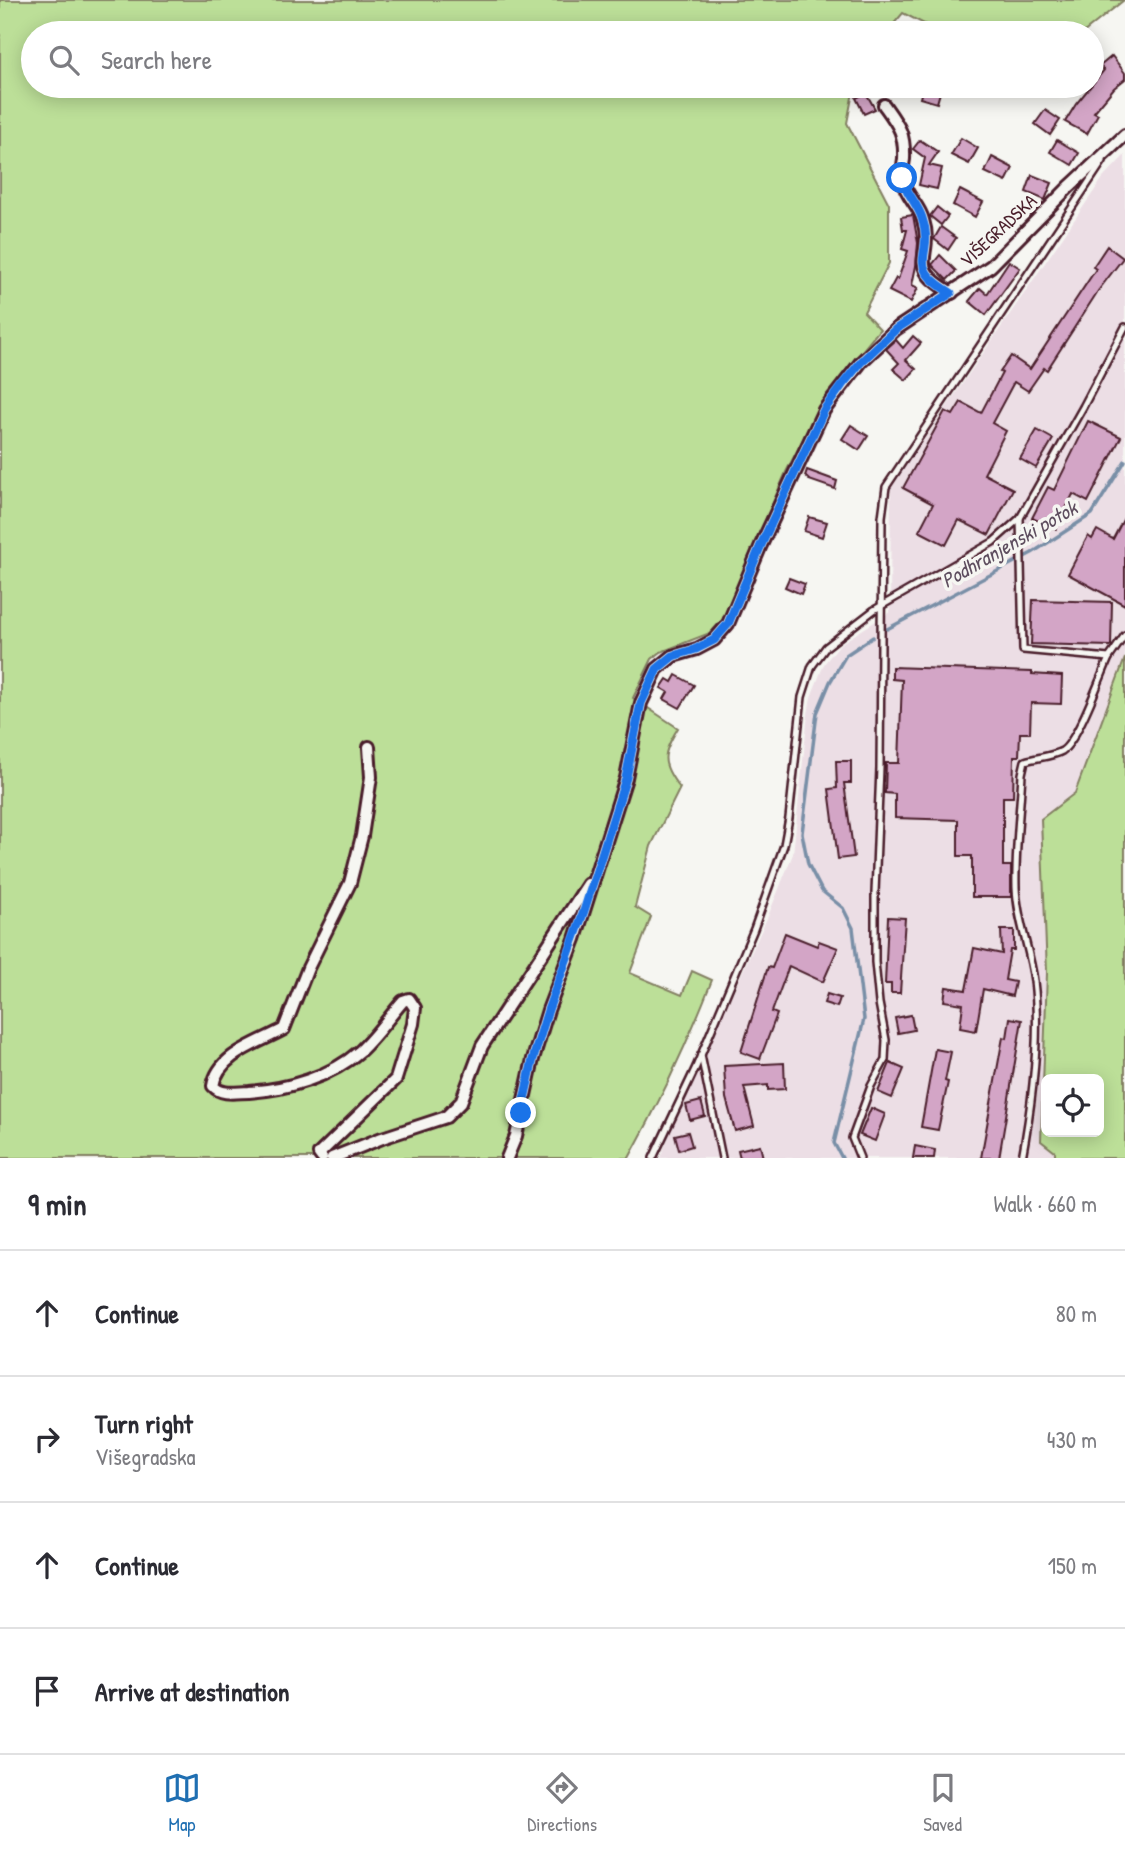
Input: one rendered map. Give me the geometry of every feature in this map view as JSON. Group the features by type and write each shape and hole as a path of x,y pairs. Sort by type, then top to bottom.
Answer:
{"street":[{"path":"884,105 905,140 902,178 906,191 923,220 925,236 922,266 928,276 951,293"},
{"name":"VIŠEGRADSKA","path":"595,873 626,778 641,703 657,669 673,656 714,640 728,624 761,545 824,410 861,362 896,329 990,266 1125,135"},
{"path":"322,1158 319,1154 396,1079 413,1024 415,1008 409,999 403,1000 360,1051 336,1068 275,1090 226,1093 214,1086 215,1076 220,1067 239,1052 284,1029 308,968 350,883 362,836 371,777 369,747"},
{"path":"332,1158 446,1117 461,1102 482,1046 595,873"},
{"path":"507,1158 516,1136 540,1034 575,939 595,873"}],"lane":[{"path":"860,1158 852,1138 885,1060 886,1040 875,962 875,892 880,768 882,517 886,486 1108,152"},
{"path":"653,1158 754,929 784,845 802,697 812,666 826,647 874,610 993,542 1020,518 1125,327"},
{"path":"1020,518 1023,650 1109,658"},
{"path":"1022,1158 1031,1112 1035,1040 1034,982 1027,940 1019,920 1016,886 1022,774 1025,761 1053,755 1068,747 1077,735 1109,658 1125,635"},
{"path":"701,1054 722,1158"}],"shaded area":[{"path":"1125,155 1125,658 1075,794 1041,820 1047,973 1043,1074 1041,1074 1041,1140 1056,1152 1055,1158 660,1158 793,854 808,714 811,697 824,664 840,644 890,612 891,488 1103,178"}],"green space":[{"path":"0,0 1124,0 1098,21 918,21 903,13 896,21 21,21 21,98 852,98 847,123 889,204 889,263 864,312 880,329 826,395 786,472 723,619 710,633 661,652 652,659 633,698 678,728 666,752 666,765 680,788 651,846 635,907 651,917 630,973 682,995 692,971 712,980 674,1070 629,1158 0,1158"},
{"path":"1125,658 1125,1158 1055,1158 1055,1152 1041,1141 1041,1137 1104,1137 1104,1074 1043,1074 1047,973 1041,819 1075,793"}],"building":[{"path":"1112,56 1125,73 1125,79 1094,112 1098,114 1087,134 1065,122 1081,98 1104,98 1104,63"},
{"path":"856,98 869,98 875,109 864,114"},
{"path":"920,98 938,98 937,103"},
{"path":"1045,110 1060,120 1050,135 1035,124"},
{"path":"961,138 978,148 969,164 951,155"},
{"path":"920,140 938,152 929,165 942,168 937,189 919,185 925,158 913,149"},
{"path":"1057,140 1079,153 1072,165 1050,152"},
{"path":"992,157 1013,168 1006,182 985,172"},
{"path":"1032,175 1052,183 1045,200 1026,192"},
{"path":"960,190 983,202 975,217 953,205"},
{"path":"937,207 948,216 941,225 930,216"},
{"path":"913,215 918,243 912,285 918,288 911,302 889,291 896,278 898,279 908,251 902,249 907,230 903,230 901,217"},
{"path":"941,227 956,238 948,250 934,239"},
{"path":"1107,246 1123,258 1098,291 1047,370 1044,368 1028,391 1014,382 992,423 1006,431 984,474 1013,489 989,535 959,520 946,545 919,531 933,504 903,488 945,411 953,415 961,402 981,413 1002,373 1000,372 1011,356 1030,369 1096,269 1093,267"},
{"path":"940,255 956,271 947,280 932,265"},
{"path":"1009,261 1020,268 986,315 969,301 980,288 987,294"},
{"path":"913,336 921,343 906,360 916,369 906,380 893,369 899,363 886,349 896,340 903,348"},
{"path":"1088,421 1121,437 1088,502 1073,494 1056,529 1032,518 1048,487 1054,490"},
{"path":"851,425 868,436 859,450 842,439"},
{"path":"1037,430 1053,439 1036,468 1020,459"},
{"path":"807,470 837,481 835,489 809,480 805,476"},
{"path":"1125,516 1125,605 1068,574 1088,536 1092,539 1097,530 1113,539"},
{"path":"809,517 827,522 822,537 804,531"},
{"path":"789,578 805,584 801,594 785,587"},
{"path":"1033,600 1112,602 1111,646 1031,644"},
{"path":"892,667 1032,672 1062,676 1061,704 1031,703 1030,733 1020,733 1019,756 1014,756 1013,797 1003,797 1003,866 1011,866 1011,897 972,897 972,856 958,856 958,820 895,818 895,794 885,793 886,763 899,763 902,680 892,679"},
{"path":"676,675 694,685 680,708 664,699 668,692 661,688 667,679 672,682"},
{"path":"836,761 851,761 851,783 844,783 854,857 838,859 829,789 837,788"},
{"path":"888,917 905,918 900,993 891,993 891,984 885,984"},
{"path":"1001,930 1014,930 1014,950 1010,950 1005,980 1015,982 1012,996 983,989 976,1031 960,1028 963,1004 944,1001 946,987 966,990 974,948 1002,954"},
{"path":"785,933 817,946 819,941 838,948 823,982 789,966 772,1012 777,1014 760,1059 741,1052 768,967 772,968"},
{"path":"827,994 840,998 837,1007 824,1003"},
{"path":"911,1015 914,1030 898,1033 895,1018"},
{"path":"1010,1018 1022,1020 999,1158 981,1158 1003,1037 1007,1038"},
{"path":"935,1049 951,1052 938,1130 921,1127"},
{"path":"784,1063 785,1089 768,1090 768,1085 744,1087 754,1126 735,1131 726,1098 724,1066"},
{"path":"890,1063 904,1069 892,1098 878,1092"},
{"path":"701,1101 705,1116 690,1120 686,1105"},
{"path":"871,1108 885,1114 875,1141 860,1135"},
{"path":"688,1132 692,1146 679,1150 675,1135"},
{"path":"760,1145 763,1158 740,1158 738,1150"},
{"path":"915,1146 935,1150 934,1158 913,1158"}],"waterway":[{"name":"Podhranjenski potok","path":"887,629 1032,553 1092,514 1125,461"},
{"name":"Podhranjenski potok","path":"842,1158 834,1143 864,1019 853,928 843,908 822,891 808,864 802,833 817,713 830,682 846,655 873,637"}],"route":[{"path":"521,1113 548,1010 575,939 626,778 641,703 657,669 673,656 714,640 728,624 761,545 824,410 842,385 861,362 896,329 951,293 928,276 922,266 925,245 923,220 906,191 902,178"}]}
